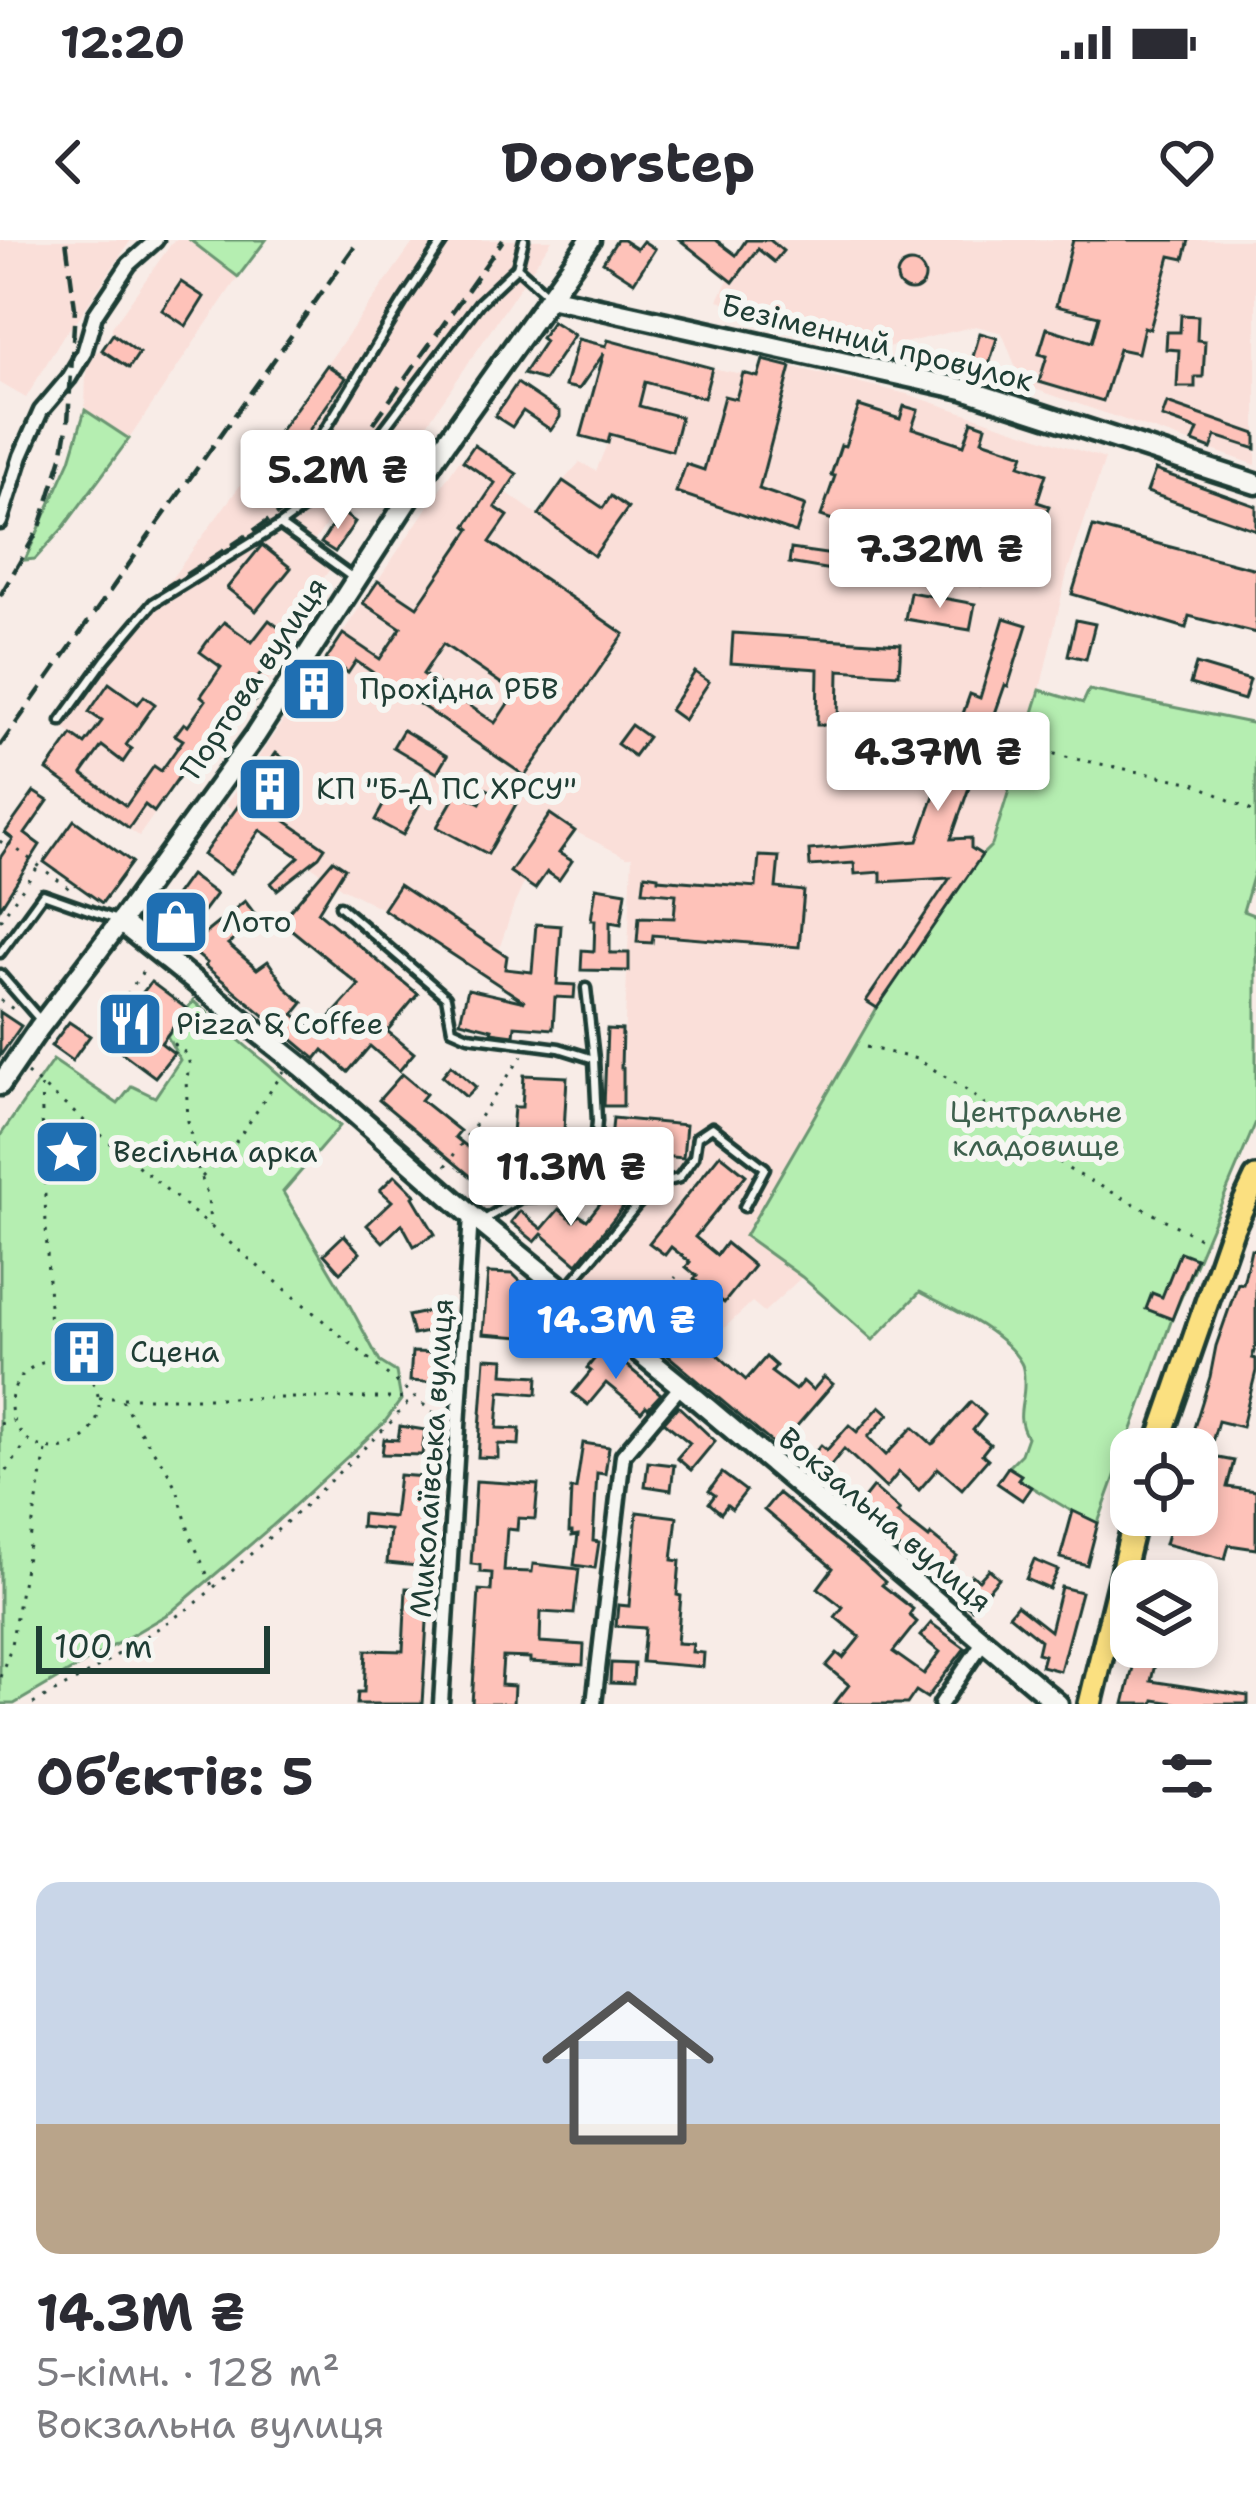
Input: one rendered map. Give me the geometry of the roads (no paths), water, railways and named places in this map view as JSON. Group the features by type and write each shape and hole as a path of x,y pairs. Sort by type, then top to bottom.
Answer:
{"main road":[{"path":"1163,1428 1225,1249 1245,1227 1256,1178"},
{"path":"1090,1704 1131,1536"}],"street":[{"path":"0,522 40,412 69,378 95,315 129,264 156,240"},
{"name":"Портова вулиця","path":"0,1085 255,736 436,455 590,240"},
{"name":"Безіменний провулок","path":"549,297 964,389 1256,484"},
{"name":"Вокзальна вулиця","path":"120,922 303,1068 1058,1704"},
{"name":"Миколаївська вулиця","path":"441,1704 476,1218"},
{"path":"594,1704 623,1455 681,1387"},
{"path":"941,1704 983,1642"}],"lane":[{"path":"319,440 444,240"},
{"path":"62,721 153,603 280,525 335,485 381,433 479,303 517,267 524,240"},
{"path":"517,267 549,297"},
{"path":"280,525 356,580"},
{"path":"0,953 43,894 120,922"},
{"path":"340,906 446,997 452,1029 468,1036 560,1048 594,1059"},
{"path":"0,974 43,1023"},
{"path":"476,1218 520,1198 591,1193 597,1121 586,988"},
{"path":"565,1291 637,1204 658,1184 679,1178 694,1157 697,1137 712,1127 765,1168 744,1207"}],"railway":[{"path":"0,596 40,527 62,457 75,308 66,240"},
{"path":"0,746 359,240"},
{"path":"163,589 267,522 361,441 503,240"}],"place":[{"name":"Прохідна РБВ","path":"314,689"},
{"name":"КП \"Б-Д ПС ХРСУ\"","path":"270,789"},
{"name":"Лото","path":"176,922"},
{"name":"Pizza & Coffee","path":"130,1024"},
{"name":"Весільна арка","path":"67,1152"},
{"name":"Сцена","path":"84,1352"}],"park label":[{"name":"Центральне кладовище","path":"1036,1129"}]}
